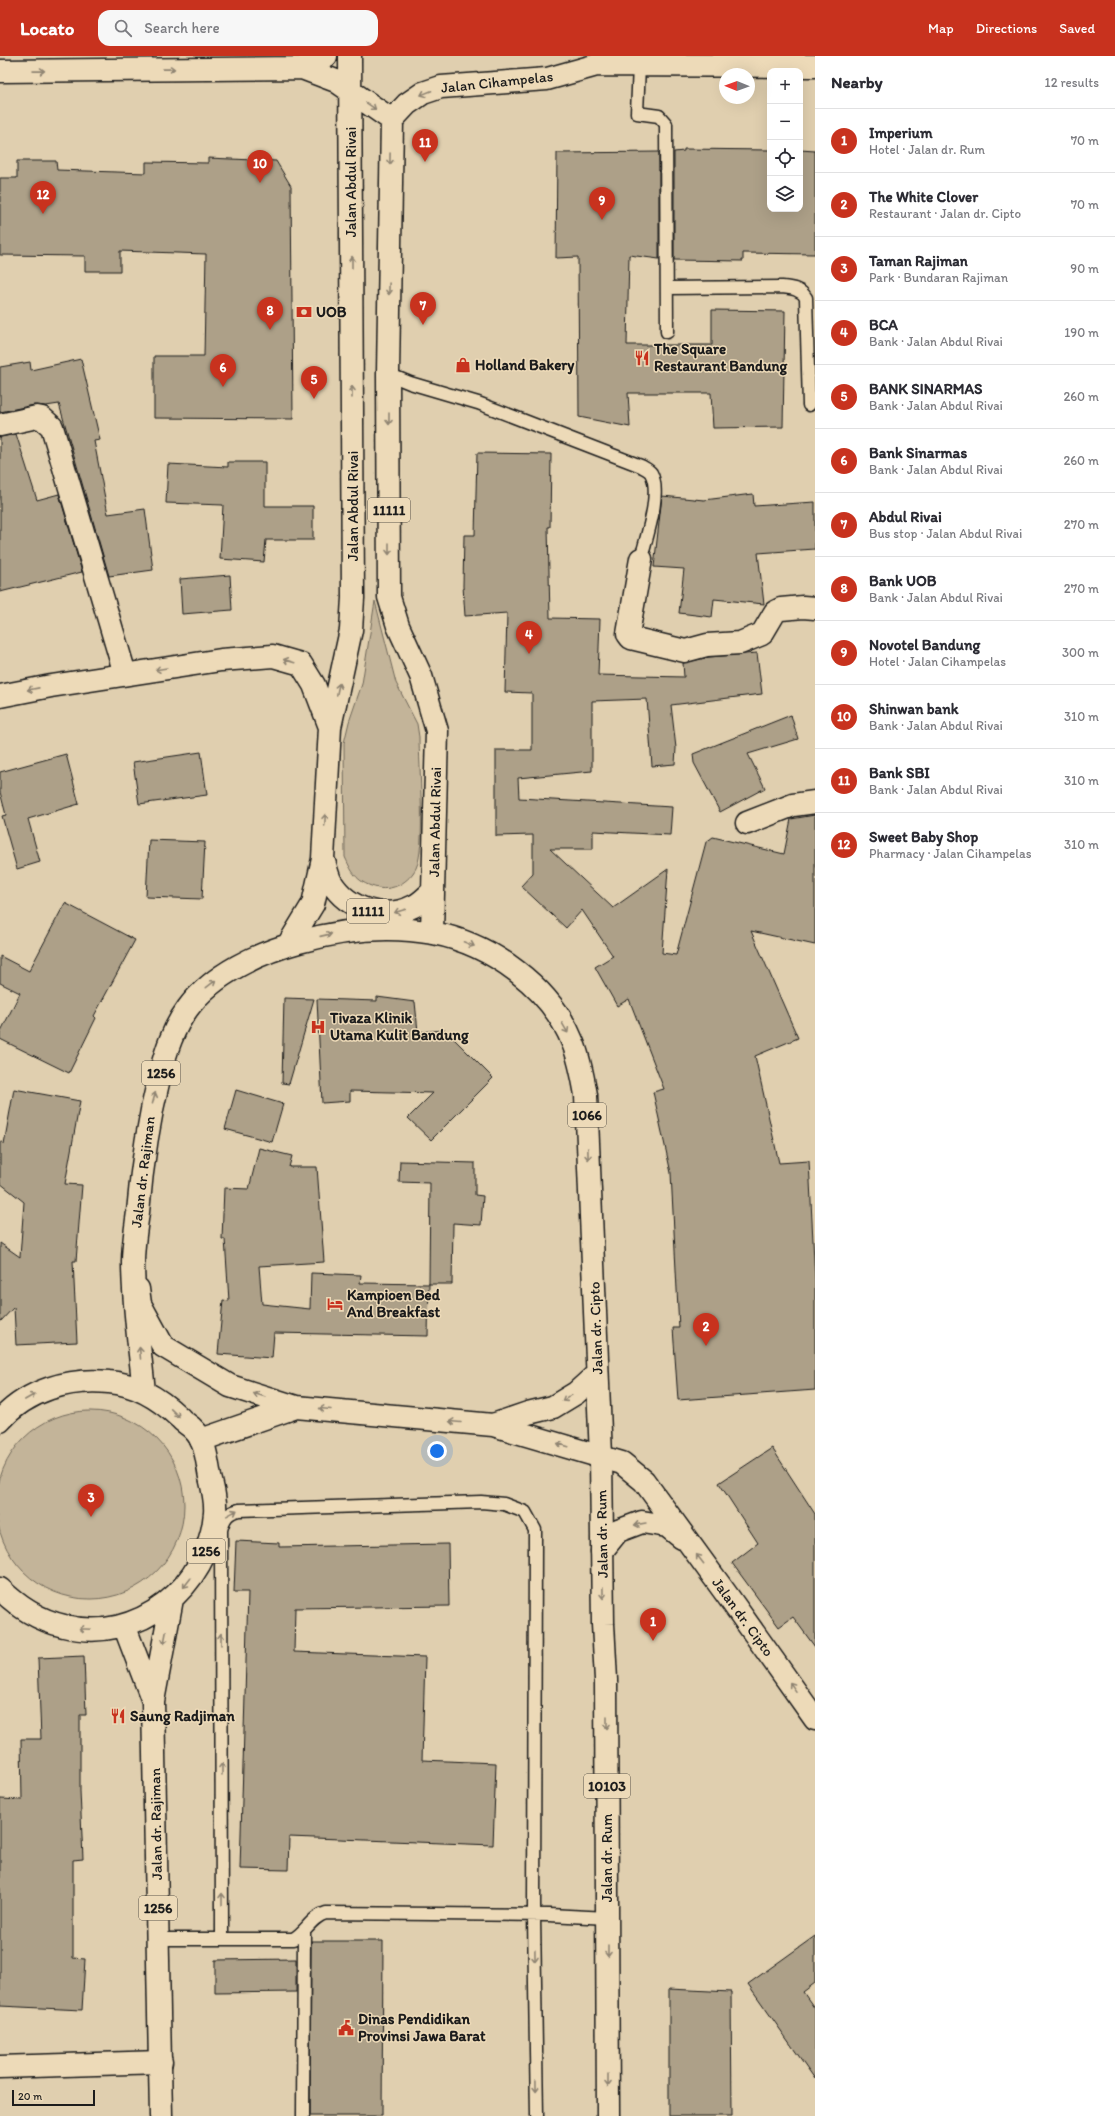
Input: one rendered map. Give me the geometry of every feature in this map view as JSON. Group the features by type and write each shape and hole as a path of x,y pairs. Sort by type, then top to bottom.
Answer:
{"main road":[{"path":"302,68 326,56"},
{"name":"Jalan Abdul Rivai","path":"288,945 313,904 323,858 330,727 351,630 353,598 350,56"},
{"name":"Jalan Cihampelas","path":"573,56 597,65"},
{"name":"Jalan Cihampelas","path":"392,120 412,100 422,93 441,87 547,79 597,65 815,66"},
{"path":"0,71 302,68 330,78 392,120"},
{"name":"Jalan Abdul Rivai","path":"392,120 388,374 389,597 398,626 421,676 437,731 432,932"},
{"path":"0,424 37,417 42,418 52,427 125,674"},
{"path":"641,559 628,634 631,638 685,651 708,645 740,643 762,634 775,612 781,609 803,607 815,608"},
{"path":"0,696 125,674 221,660 273,656 301,664 314,685 330,727"},
{"path":"747,823 793,805 815,802"},
{"name":"11111","path":"323,858 331,882 346,900 368,911 392,913 415,906 433,891"},
{"name":"Jalan dr. Rajiman","path":"144,1392 133,1261 143,1154 151,1111 166,1050 175,1029 187,1008 214,982 250,961 288,945 332,934 354,931 402,930 432,932"},
{"name":"Jalan dr. Cipto","path":"432,932 473,946 513,969 547,1001 573,1041 582,1070 586,1095 601,1456 622,1463 644,1481 687,1542 727,1594 815,1719"},
{"path":"133,1261 140,1304 163,1346 230,1386 296,1407 493,1425 601,1456"},
{"path":"493,1425 528,1413 553,1407 576,1393 598,1374"},
{"name":"1256","path":"1,1417 31,1396 62,1384 78,1381 112,1382 144,1392 171,1410 195,1430 201,1440 214,1495 213,1528 202,1560 187,1583 172,1599 141,1619 124,1625 104,1629 65,1627 29,1612 4,1598"},
{"path":"201,1440 296,1407"},
{"name":"Jalan dr. Rum","path":"601,1456 606,1680 608,2116"},
{"path":"602,1551 618,1531 642,1522 667,1526 687,1542"},
{"name":"Jalan dr. Rajiman","path":"161,2116 153,1701 172,1599"},
{"name":"Jalan dr. Rajiman","path":"124,1625 153,1701"},
{"path":"0,2066 161,2062"}],"lane":[{"path":"640,65 637,113 659,116 666,124 667,332"},
{"path":"667,288 782,287 797,289 803,293 806,298 809,405"},
{"path":"388,374 410,383 478,403 641,466 651,473 654,485 654,504 641,559"},
{"path":"222,1938 221,1530 227,1516 239,1510 481,1502 504,1504 525,1512 535,1530 534,1917 537,2116"},
{"path":"158,1939 293,1939 314,1919 326,1913 608,1918"},
{"path":"303,2116 304,1930"}],"shaded area":[{"path":"375,601 396,683 417,724 421,785 421,843 416,868 405,881 395,887 384,889 371,886 361,881 351,869 345,857 344,743 349,722 362,684"},
{"path":"72,1412 108,1412 135,1422 150,1432 163,1445 173,1460 183,1487 183,1523 177,1541 169,1557 157,1572 142,1584 126,1592 108,1598 72,1598 54,1592 38,1584 23,1572 11,1557 -1,1529 -1,1481 11,1453 23,1438 38,1426 54,1418"}],"building":[{"path":"684,149 767,150 767,212 803,212 803,150 815,151 815,254 743,253 743,261 674,260 674,152 684,151"},
{"path":"659,152 659,259 629,255 627,345 712,345 712,310 785,311 783,427 713,428 711,393 628,393 630,427 579,417 578,257 556,258 557,153"},
{"path":"208,158 276,161 291,186 293,419 154,418 154,356 204,356 206,254 120,251 120,271 85,271 85,256 0,255 0,178 17,178 17,161 56,161 57,170 146,173 146,162 208,163"},
{"path":"81,359 100,440 94,441 108,514 145,509 153,570 109,576 59,404 46,406 34,405 0,412 0,367 30,362 31,370"},
{"path":"16,434 37,500 59,494 82,572 0,592 0,437"},
{"path":"477,453 551,454 550,527 548,527 550,618 600,619 598,675 684,677 683,663 709,657 757,653 762,694 671,705 676,748 675,764 652,766 647,699 592,701 592,771 518,778 519,798 672,807 670,835 593,831 593,849 550,849 613,908 668,869 662,953 676,955 706,842 713,837 784,854 791,819 815,815 815,945 751,931 798,1038 755,1056 779,1163 809,1161 815,1281 815,1390 678,1400 673,1328 679,1328 671,1173 653,1092 664,1089 629,999 617,1006 595,967 613,956 582,910 566,928 521,886 533,873 533,835 496,836 496,750 532,750 532,693 505,692 507,613 465,616 463,586 464,535 475,535"},
{"path":"228,462 265,462 265,506 313,506 313,540 266,540 264,562 220,559 223,505 166,503 168,464 228,467"},
{"path":"753,494 754,506 815,502 815,549 758,553 764,604 714,599 712,617 679,613 684,569 654,567 662,496 704,500"},
{"path":"230,575 232,610 182,614 180,579"},
{"path":"791,715 798,739 748,754 765,788 720,812 694,763 693,754"},
{"path":"201,752 207,795 139,804 133,762"},
{"path":"66,754 79,804 28,819 40,862 17,869 2,816 6,815 0,792 0,772"},
{"path":"149,840 205,842 202,899 146,897"},
{"path":"65,903 135,940 94,1016 96,1018 69,1073 0,1039 0,1033 20,993 0,983 0,956 29,971"},
{"path":"377,997 415,1002 418,1032 445,1030 493,1078 431,1140 408,1118 433,1093 350,1091 350,1101 322,1103 317,999 377,1001"},
{"path":"284,998 314,999 289,1084 282,1083"},
{"path":"14,1089 80,1101 65,1184 82,1185 76,1261 73,1261 77,1342 16,1345 14,1307 0,1322 0,1243 20,1257 24,1202 0,1183 0,1141 4,1144"},
{"path":"236,1090 283,1104 272,1142 225,1129"},
{"path":"259,1148 292,1156 289,1167 317,1167 324,1262 259,1266 262,1304 310,1309 311,1273 361,1275 360,1283 429,1284 428,1336 274,1333 272,1358 218,1354 223,1300 229,1301 225,1239 222,1239 224,1188 249,1189"},
{"path":"400,1161 475,1163 475,1195 483,1196 481,1225 453,1223 452,1284 429,1284 430,1183 399,1182"},
{"path":"772,1448 815,1514 815,1647 793,1617 779,1627 732,1563 758,1543 719,1483"},
{"path":"236,1541 279,1543 279,1547 448,1544 449,1606 295,1608 294,1652 425,1657 422,1760 496,1763 493,1845 289,1837 288,1870 240,1869 248,1592 234,1592"},
{"path":"84,1656 86,1715 80,1715 80,1791 83,1859 73,1860 73,1958 85,1959 82,2010 0,2006 0,1799 22,1800 21,1739 41,1739 38,1658"},
{"path":"815,1936 815,1983 803,1992 815,2009 815,2079 748,1984"},
{"name":"Dinas Pendidikan Provinsi Jawa Barat","path":"311,1941 383,1941 382,2116 310,2116"},
{"path":"296,1959 296,1992 215,1993 215,1960"},
{"path":"669,1989 731,1992 732,2116 669,2116"}],"place":[{"name":"Bank SBI","path":"425,162"},
{"name":"Shinwan bank","path":"260,183"},
{"name":"Sweet Baby Shop","path":"43,214"},
{"name":"Novotel Bandung","path":"602,220"},
{"name":"UOB","path":"304,312"},
{"name":"Abdul Rivai","path":"423,325"},
{"name":"Bank UOB","path":"270,330"},
{"name":"The Square Restaurant Bandung","path":"642,358"},
{"name":"Holland Bakery","path":"463,365"},
{"name":"Bank Sinarmas","path":"223,387"},
{"name":"BANK SINARMAS","path":"314,399"},
{"name":"BCA","path":"529,654"},
{"name":"Tivaza Klinik Utama Kulit Bandung","path":"318,1027"},
{"name":"Kampioen Bed And Breakfast","path":"335,1304"},
{"name":"The White Clover","path":"706,1346"},
{"name":"Taman Rajiman","path":"91,1517"},
{"name":"Imperium","path":"653,1641"},
{"name":"Saung Radjiman","path":"118,1716"},
{"name":"Dinas Pendidikan Provinsi Jawa Barat","path":"346,2028"}]}
